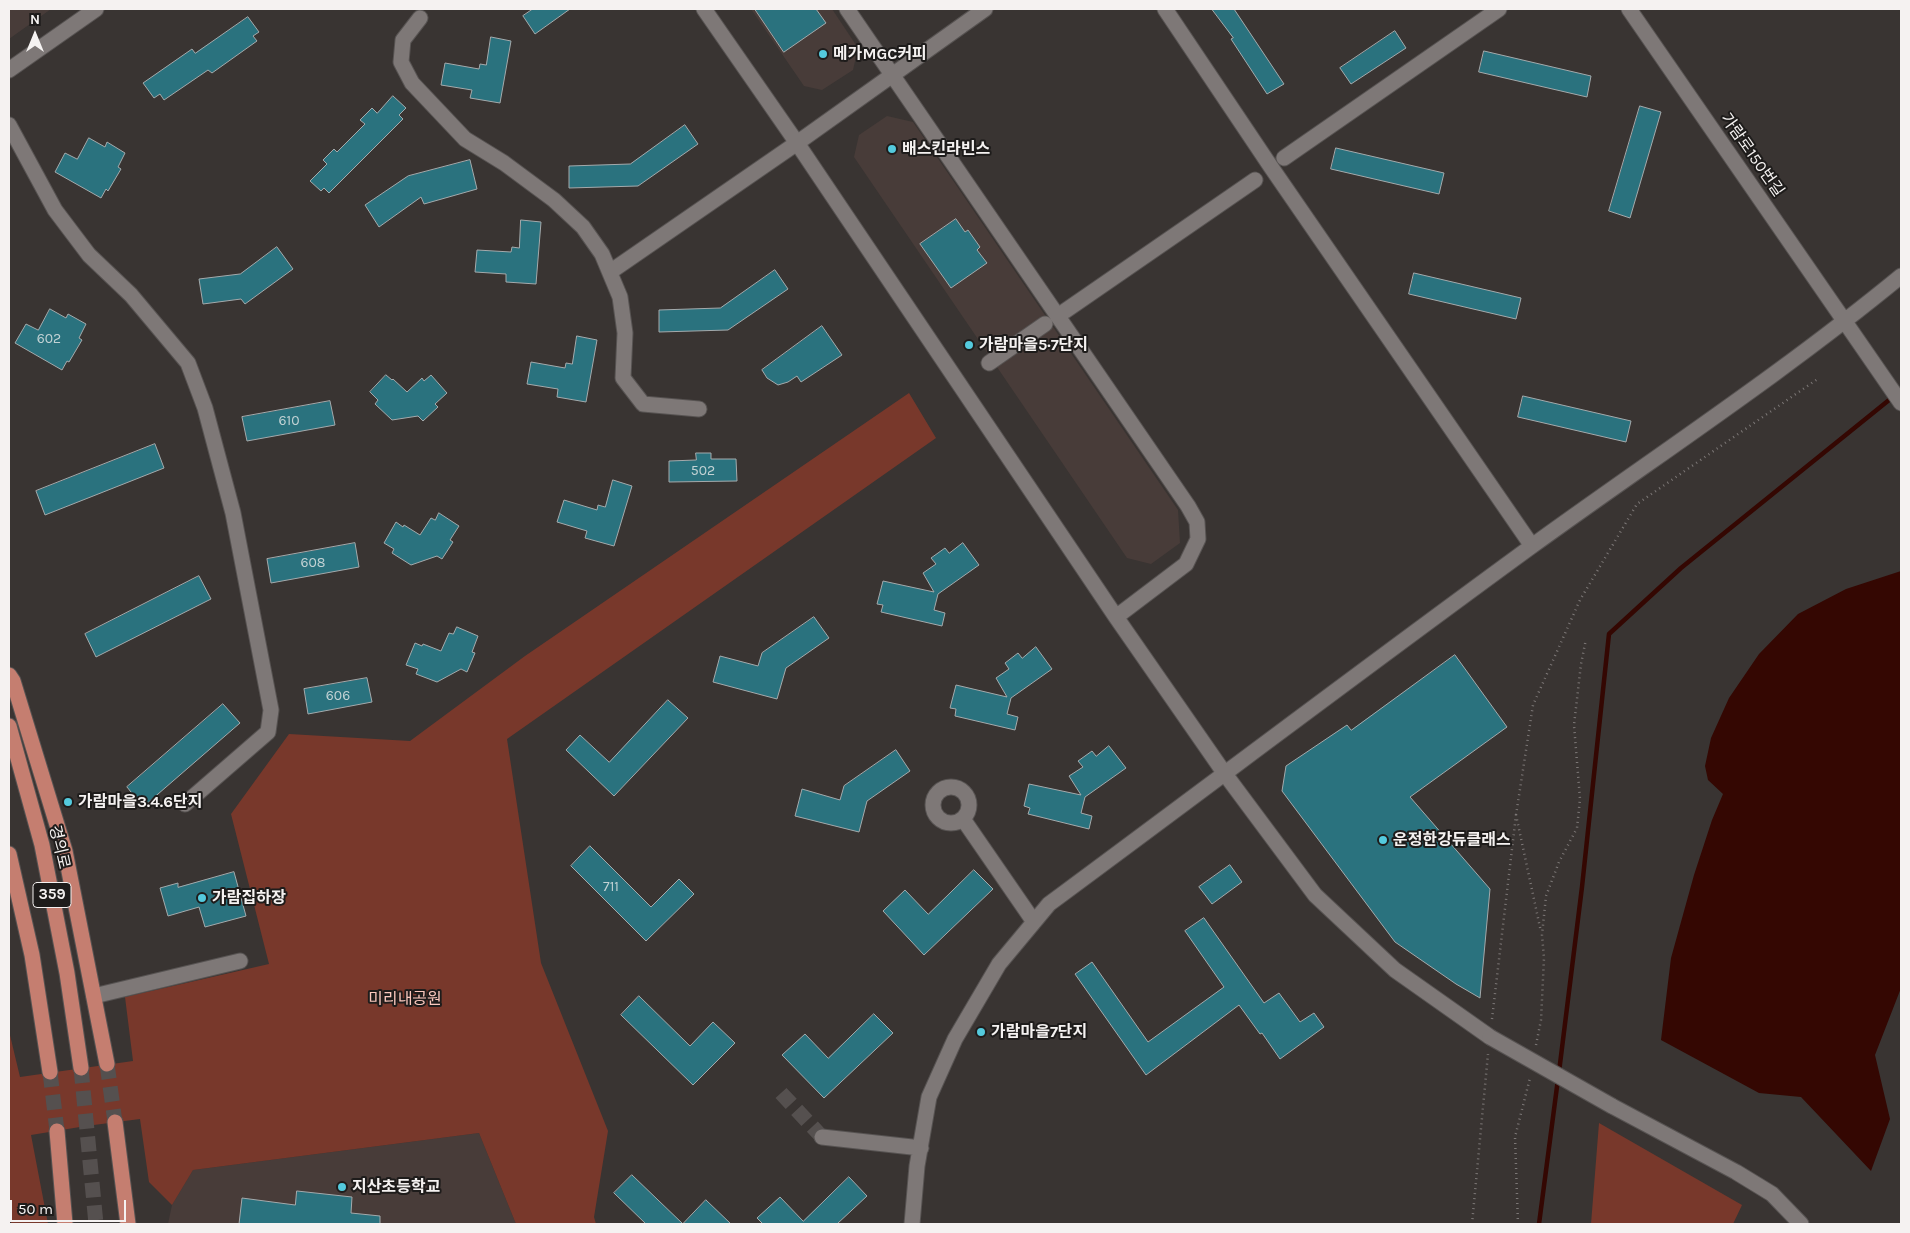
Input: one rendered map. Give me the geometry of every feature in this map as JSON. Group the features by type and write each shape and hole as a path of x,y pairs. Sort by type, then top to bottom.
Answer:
{"main road":[{"path":"9,675 13,681 65,851 107,1064"},
{"name":"경의로","path":"9,726 42,845 67,973 81,1068"},
{"path":"9,854 32,955 50,1072"},
{"path":"116,1122 128,1224"},
{"path":"57,1131 65,1224"}],"street":[{"path":"9,70 96,9"},
{"path":"704,9 1116,617 1226,774 1315,895 1394,970 1490,1042 1736,1172 1772,1194 1801,1224"},
{"path":"847,9 1197,522 1198,540 1186,564 1116,617"},
{"path":"610,272 797,144 985,9"},
{"path":"1165,9 1271,167 1532,546"},
{"path":"1284,158 1500,9"},
{"name":"가람로150번길","path":"1629,9 1901,404"},
{"path":"420,18 403,40 400,62 412,83 465,139 504,162 554,200 583,227 602,254 620,297 626,333 623,378 643,404 700,409"},
{"path":"9,125 55,210 89,255 131,295 188,363 205,408 233,514 271,710 268,732 185,804"},
{"path":"1065,311 1255,180"},
{"path":"912,1224 920,1148 929,1097 955,1039 999,964 1049,904 1532,546 1846,322 1901,276"},
{"path":"990,363 1046,324"},
{"path":"963,819 1034,922"},
{"path":"94,996 240,962"},
{"path":"822,1137 920,1148"}],"path":[{"path":"1492,1020 1516,815 1533,704 1580,600 1637,504 1819,378"},
{"path":"1542,936 1546,896 1559,862 1577,828 1580,799 1574,725 1586,639"},
{"path":"1516,815 1542,936 1544,958 1541,1020 1536,1048"},
{"path":"1472,1224 1490,1042"},
{"path":"1518,1224 1515,1137 1530,1077"}],"shaded area":[{"path":"9,9 51,9 9,39"},
{"path":"751,9 832,9 858,48 853,70 822,90 804,86"},
{"path":"887,116 913,122 1178,510 1180,543 1151,564 1127,558 854,157 859,135"},
{"path":"1901,571 1901,988 1875,1055 1890,1119 1871,1171 1801,1097 1759,1093 1661,1040 1671,958 1694,875 1712,820 1723,794 1708,780 1705,766 1711,738 1729,698 1759,654 1798,614 1846,589"},
{"name":"지산초등학교","path":"479,1133 516,1224 168,1224 172,1205 193,1170"}],"green space":[{"name":"미리내공원","path":"909,393 936,438 507,739 541,963 608,1131 594,1217 596,1224 516,1224 479,1133 193,1170 172,1205 149,1182 140,1119 31,1135 48,1224 12,1224 9,1219 9,1031 20,1077 133,1061 125,997 269,964 231,814 289,734 410,741 525,656"},
{"path":"1599,1123 1742,1205 1733,1224 1591,1224"}],"building":[{"path":"533,9 570,9 535,34 523,16"},
{"path":"755,9 816,9 826,23 784,52"},
{"path":"1212,9 1234,9 1284,84 1267,94 1231,39 1233,38"},
{"path":"248,17 259,32 253,36 257,41 212,73 208,70 164,100 160,94 154,98 143,83 192,49 195,53"},
{"path":"1395,31 1406,48 1351,84 1340,68"},
{"path":"491,37 511,41 500,103 470,98 472,90 441,85 445,63 479,69 480,64 486,65"},
{"path":"1484,51 1591,76 1587,97 1479,72"},
{"path":"393,96 406,108 399,115 403,119 329,193 324,188 321,191 310,181 327,164 323,160 334,149 337,152 365,124 360,120 372,108 377,113"},
{"path":"1640,106 1661,112 1630,218 1609,211"},
{"path":"685,125 698,144 638,186 569,188 569,166 630,164"},
{"path":"89,138 105,147 107,142 125,153 118,167 121,169 108,191 106,189 101,198 55,172 65,153 77,159"},
{"path":"1336,148 1444,173 1439,194 1331,169"},
{"path":"470,160 477,189 424,204 421,197 379,227 365,205 408,176"},
{"path":"956,219 965,232 968,230 980,247 977,250 987,263 951,288 920,244"},
{"path":"521,220 541,222 536,284 506,282 506,274 475,272 477,250 511,252 512,247 519,248"},
{"path":"277,247 293,269 245,304 241,299 203,304 199,279 240,274"},
{"path":"775,270 788,289 728,330 659,332 659,310 720,308"},
{"path":"1414,273 1521,298 1516,319 1409,294"},
{"path":"50,309 66,318 68,314 86,324 79,338 82,340 62,370 15,343 26,324 38,330"},
{"path":"822,326 842,355 801,382 797,376 788,382 778,385 767,378 762,370"},
{"path":"577,336 597,340 586,402 557,397 558,389 527,384 531,362 565,368 566,363 572,364"},
{"path":"386,375 407,392 422,378 424,381 431,375 447,393 435,404 438,407 423,421 418,416 392,420 375,404 378,400 370,392"},
{"path":"1523,396 1631,421 1626,442 1518,417"},
{"path":"330,401 335,425 247,441 242,417"},
{"path":"155,444 164,468 45,515 36,491"},
{"path":"696,453 711,453 711,459 736,459 737,481 669,482 669,461 696,460"},
{"path":"613,480 632,486 614,546 585,538 587,531 557,522 564,500 597,510 598,505 605,507"},
{"path":"439,513 459,526 450,540 453,542 442,559 437,556 411,565 392,553 394,549 384,543 396,522 420,535 431,518 435,520"},
{"path":"355,543 359,567 271,583 267,559"},
{"path":"963,543 979,565 938,594 934,610 945,613 942,626 881,612 883,605 877,604 883,581 934,592 923,573 936,564 931,558 945,548 949,553"},
{"path":"199,576 211,599 96,657 85,634"},
{"path":"814,617 829,638 786,668 777,699 713,682 720,656 758,666 762,653"},
{"path":"457,627 478,636 472,652 475,653 467,672 461,669 437,682 416,674 418,669 406,665 415,643 441,651 449,633 453,634"},
{"path":"1036,647 1052,669 1011,698 1007,714 1018,717 1015,730 955,716 956,709 950,708 956,685 1007,697 996,678 1009,669 1005,663 1018,653 1022,658"},
{"name":"운정한강듀클래스","path":"1455,655 1507,727 1410,797 1490,889 1480,998 1456,984 1395,942 1282,791 1286,766 1347,725 1351,730"},
{"path":"367,678 372,702 308,714 304,689"},
{"path":"668,700 688,718 614,796 566,750 580,735 609,762"},
{"path":"223,704 240,723 143,807 127,787"},
{"path":"1109,746 1126,768 1085,797 1081,813 1092,816 1089,829 1028,814 1030,808 1024,806 1029,784 1081,795 1069,776 1083,767 1078,761 1092,751 1096,756"},
{"path":"896,750 910,771 867,801 859,832 795,816 802,789 840,800 844,786"},
{"path":"590,846 651,907 679,879 694,894 646,941 571,866"},
{"path":"1230,865 1242,882 1212,904 1199,887"},
{"path":"974,870 993,889 924,955 883,911 905,890 928,914"},
{"name":"가람집하장","path":"234,872 246,916 205,927 199,907 168,916 160,888 178,883 178,887"},
{"path":"1204,918 1264,1003 1279,993 1300,1022 1314,1013 1324,1027 1280,1059 1239,1005 1146,1075 1075,974 1092,962 1148,1042 1224,987 1185,931"},
{"path":"639,996 690,1046 713,1022 735,1043 693,1085 621,1015"},
{"path":"874,1014 893,1033 824,1098 782,1055 805,1034 828,1058"},
{"path":"632,1175 683,1224 646,1224 614,1193"},
{"path":"849,1177 867,1196 837,1224 763,1224 757,1218 780,1197 803,1221"},
{"path":"297,1191 352,1197 351,1213 380,1216 380,1224 239,1224 242,1198 295,1205"},
{"path":"706,1200 731,1224 683,1224"}],"waterway":[{"path":"1559,1072 1582,887 1609,634 1681,568 1894,396"},
{"path":"1539,1224 1558,1079"}],"tunnel":[{"path":"107,1064 115,1122"},
{"path":"81,1068 96,1224"},
{"path":"50,1072 57,1131"},
{"path":"781,1093 822,1137"}],"place":[{"name":"메가MGC커피","path":"823,54"},
{"name":"배스킨라빈스","path":"892,149"},
{"name":"가람마을5·7단지","path":"969,345"},
{"name":"가람마을3.4.6단지","path":"68,802"},
{"name":"운정한강듀클래스","path":"1383,840"},
{"name":"가람집하장","path":"202,898"},
{"name":"가람마을7단지","path":"981,1032"},
{"name":"지산초등학교","path":"342,1187"}]}
